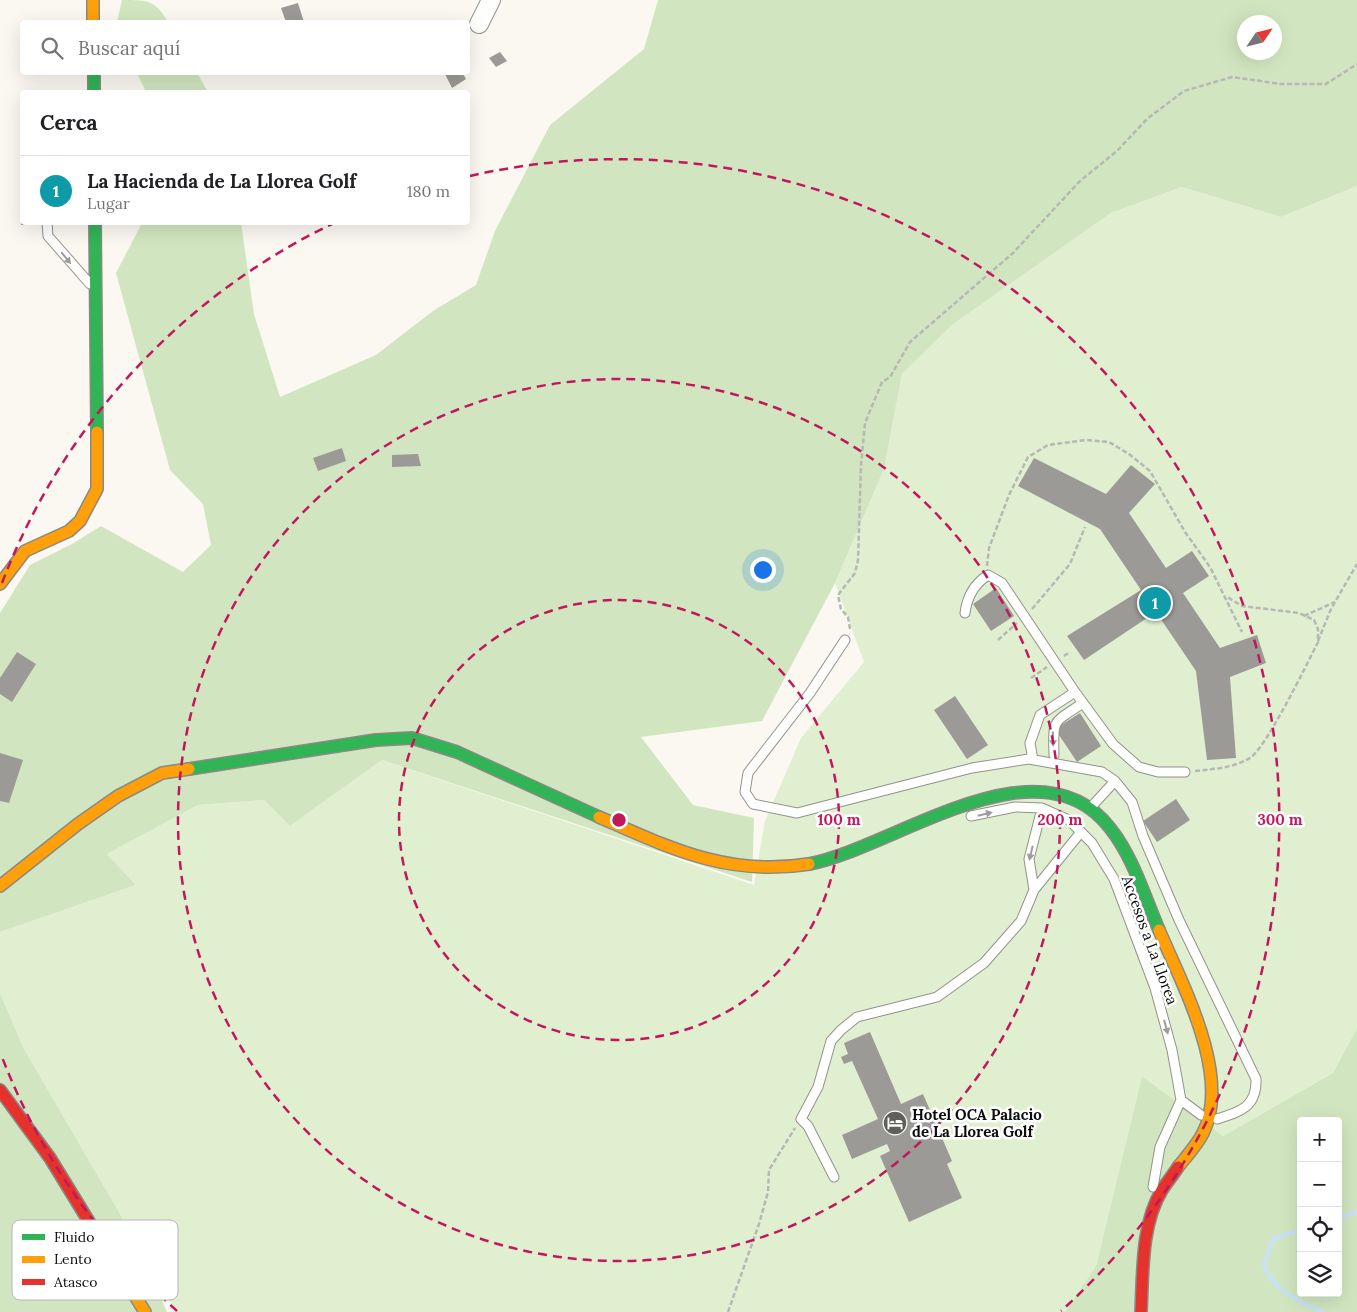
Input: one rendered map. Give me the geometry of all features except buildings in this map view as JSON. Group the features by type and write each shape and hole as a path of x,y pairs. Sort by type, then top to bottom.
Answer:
{"main road":[{"path":"93,0 93,20"},
{"path":"94,75 94,90"},
{"path":"0,584 13,564 26,551 69,531 80,521 97,489 95,225"},
{"path":"0,886 103,804 135,785 162,773 379,740 420,739 448,749 690,856 739,867 782,866 822,861 992,798 1017,792 1052,793 1075,798 1091,808 1114,832 1125,849 1187,997 1204,1042 1212,1076 1211,1106 1203,1133 1161,1191 1150,1219 1144,1256 1141,1312"},
{"path":"0,1090 50,1158 88,1220"},
{"path":"138,1300 145,1312"}],"street":[{"path":"479,24 492,0"}],"lane":[{"path":"85,90 93,75"},
{"path":"47,225 48,236 76,270 95,289"},
{"path":"965,613 966,600 979,581 988,575 1002,583 1075,692 1113,744 1138,767 1158,772 1185,772"},
{"path":"845,640 810,692 748,773 745,792 754,804 797,813 972,768 1033,760 1102,772 1115,781 1132,802 1143,836 1179,920 1256,1079 1257,1090 1252,1100 1241,1112 1217,1119"},
{"path":"1033,760 1030,743 1040,715 1075,692"},
{"path":"1054,755 1053,727 1056,721 1083,703"},
{"path":"1091,808 1115,781"},
{"name":"Accesos a La Llorea","path":"936,818 977,816 1014,807 1042,808 1069,820 1092,843 1114,878 1156,988 1172,1050 1181,1100"},
{"path":"1034,890 1029,859 1040,816"},
{"path":"834,1177 808,1126 802,1119 818,1088 831,1041 857,1017 937,997 984,963 1021,921 1034,890 1082,832"},
{"path":"1155,1206 1152,1192 1160,1147 1181,1100 1201,1115"}],"path":[{"path":"845,640 850,628 848,617 841,609 838,595 855,573 858,560 861,464 865,423 882,382 890,377 910,342 1013,252 1080,181 1117,151 1147,119 1184,91 1232,77 1281,84 1326,84 1357,64"},
{"path":"988,575 989,548 1009,495 1028,457 1048,446 1086,440 1108,442 1129,454 1150,471 1185,532 1210,567 1242,632"},
{"path":"998,640 1025,616 1070,564 1085,527"},
{"path":"1185,772 1223,769 1252,757 1281,713 1318,642 1336,601 1357,564"},
{"path":"1225,596 1242,606 1299,613 1314,620 1318,629 1318,642"},
{"path":"1304,616 1336,601"},
{"path":"728,1312 759,1224 768,1192 770,1170 802,1119"}],"green space":[{"path":"122,0 138,0 155,5 167,20 117,20"},
{"path":"658,0 1357,0 1357,186 1281,217 1182,187 1111,213 952,325 902,374 884,469 835,583 762,721 641,737 693,805 754,818 752,882 382,760 290,826 264,800 198,805 107,854 136,885 0,932 0,613 30,565 72,544 101,526 183,572 211,545 203,504 170,470 116,273 141,225 241,225 254,314 280,397 376,355 433,311 476,285 495,231 550,125 644,49"},
{"path":"138,75 198,75 207,90 145,90"},
{"path":"1357,186 1357,1028 1333,1073 1223,1136 1142,1076 1096,1266 1065,1312 176,1312 169,1300 178,1300 178,1220 123,1220 23,1047 0,993 0,932 136,885 107,854 198,805 264,800 290,826 382,760 754,885 765,821 801,738 864,662 835,583 884,469 902,374 952,325 1111,213 1182,187 1281,217"},
{"path":"0,993 23,1047 123,1220 12,1220 12,1300 162,1300 167,1312 0,1312"},
{"path":"1357,1028 1357,1312 1065,1312 1096,1266 1142,1076 1223,1136 1333,1073"}],"waterway":[{"path":"1342,1217 1357,1212"},
{"path":"1297,1231 1273,1239 1264,1266 1275,1283 1288,1295 1323,1312"}],"traffic: fast":[{"path":"94,75 94,90"},
{"path":"95,225 97,432"},
{"path":"189,769 376,740 412,738 457,752 599,817"},
{"path":"809,864 843,854 964,805 1006,794 1045,792 1080,802 1110,828 1132,864 1159,930"}],"traffic: slow":[{"path":"93,0 93,20"},
{"path":"0,584 25,551 69,531 80,521 97,489 97,432"},
{"path":"0,886 78,824 118,796 162,773 189,769"},
{"path":"599,817 675,849 726,863 780,867 809,864"},
{"path":"1159,930 1191,1003 1208,1058 1212,1085 1210,1110 1203,1133 1178,1167"},
{"path":"138,1300 145,1312"}],"traffic: jam":[{"path":"0,1090 50,1158 88,1220"},
{"path":"1141,1312 1144,1249 1150,1218 1162,1190 1178,1167"}],"place":[{"name":"La Hacienda de La Llorea Golf","path":"1155,603"},
{"name":"Hotel OCA Palacio de La Llorea Golf","path":"895,1123"}]}
